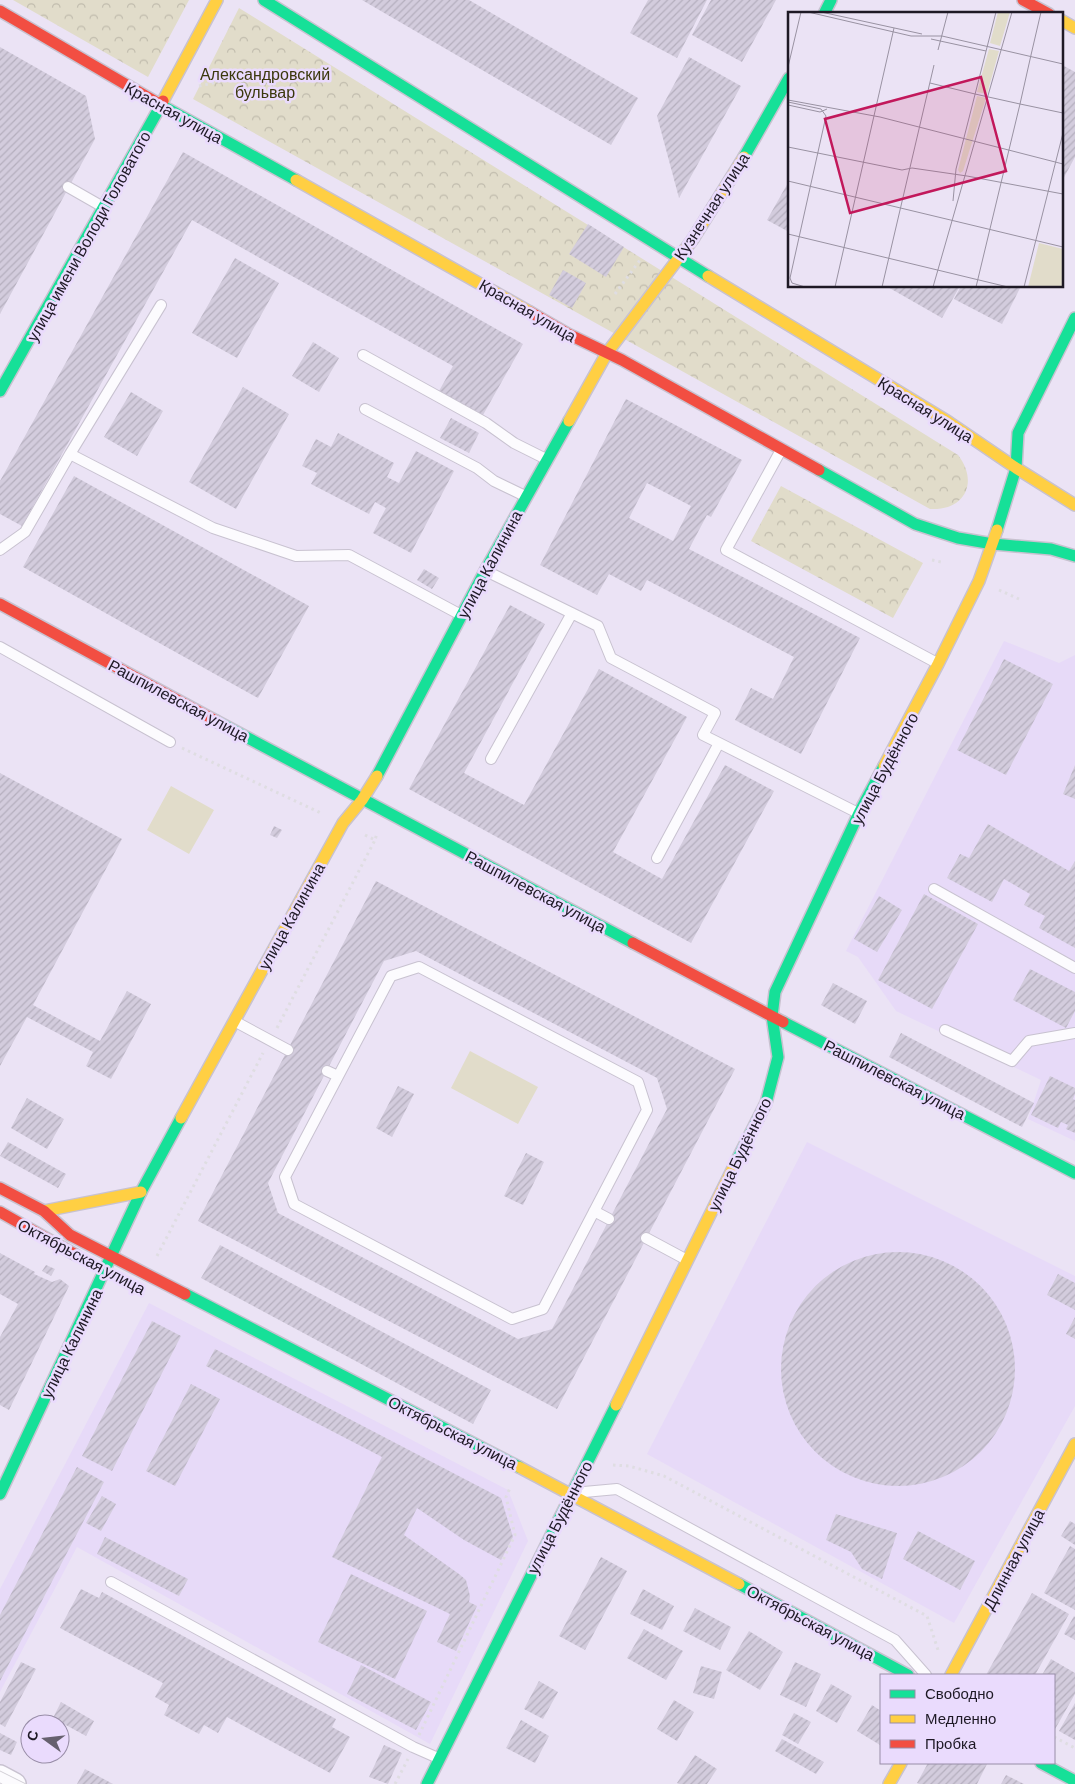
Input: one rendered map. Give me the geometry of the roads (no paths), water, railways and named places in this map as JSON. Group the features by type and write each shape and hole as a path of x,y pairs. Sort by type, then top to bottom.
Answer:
{"street":[{"name":"улица имени Володи Головатого","path":"0,391 104,208 217,0"},
{"name":"Красная улица","path":"264,0 678,258 947,421 1075,505"},
{"path":"825,12 831,0"},
{"path":"1023,0 1045,12"},
{"name":"Красная улица","path":"0,11 161,105 568,334 622,360 915,524 958,538 993,544 1033,546 1075,556"},
{"path":"1062,21 1075,28"},
{"name":"Кузнечная улица","path":"607,353 693,239 758,134 788,80"},
{"name":"улица Будённого","path":"427,1784 766,1103 778,1057 772,1016 775,992 859,813 979,582 993,544 1016,468 1018,433 1075,318"},
{"name":"улица Калинина","path":"0,1494 102,1268 112,1256 141,1192 343,823 376,779 485,571 607,353"},
{"name":"Рашпилевская улица","path":"0,604 362,800 1075,1173"},
{"name":"Октябрьская улица","path":"0,1188 44,1211 70,1235 571,1493 906,1674"},
{"path":"44,1211 141,1192"},
{"name":"Октябрьская улица","path":"0,1212 102,1268"},
{"name":"Длинная улица","path":"952,1674 1075,1444"},
{"path":"889,1784 900,1764"},
{"path":"1043,1764 1075,1781"},
{"path":"0,1776 14,1784"}],"lane":[{"path":"68,187 104,208"},
{"path":"0,550 25,532 161,305"},
{"path":"363,355 486,423 514,443 547,459"},
{"path":"365,409 477,468 494,481 526,496"},
{"path":"782,449 726,550 938,664"},
{"path":"70,454 212,528 296,556 349,555 462,615"},
{"path":"485,571 598,626 611,658 715,713 703,735 859,813"},
{"path":"491,759 572,613"},
{"path":"0,647 170,742"},
{"path":"657,858 719,743"},
{"path":"934,889 1075,968"},
{"path":"419,967 638,1082 647,1110 543,1309 512,1319 294,1204 285,1177 338,1076 391,976 419,967"},
{"path":"234,1021 288,1050"},
{"path":"945,1030 1012,1061 1029,1041 1075,1033"},
{"path":"327,1071 338,1076"},
{"path":"594,1211 610,1219"},
{"path":"646,1238 688,1260"},
{"path":"571,1493 617,1489 895,1640 925,1674"},
{"path":"111,1582 439,1759"}],"tram line":[{"path":"0,1771 26,1784"}],"park label":[{"name":"Александровский бульвар","path":"265,82"}]}
